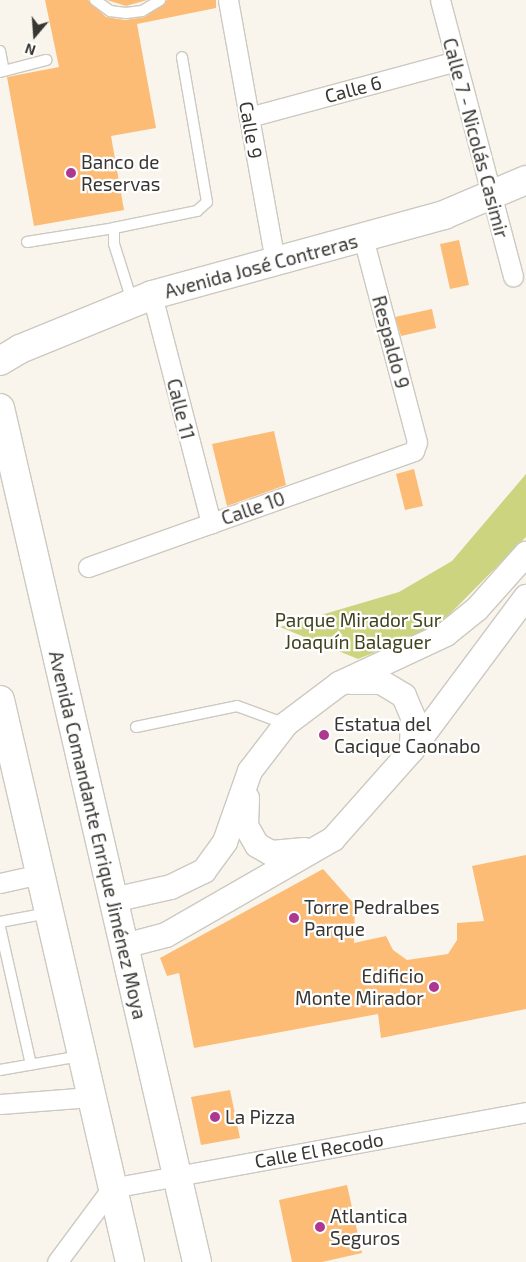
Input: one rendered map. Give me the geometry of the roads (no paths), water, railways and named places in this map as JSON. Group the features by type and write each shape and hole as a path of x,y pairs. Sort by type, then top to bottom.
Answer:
{"main road":[{"name":"Avenida José Contreras","path":"0,361 142,299 275,260 444,215 526,180"},
{"name":"Avenida Comandante Enrique Jiménez Moya","path":"0,408 197,1262"},
{"path":"0,700 130,1262"}],"street":[{"name":"Calle 9","path":"228,0 275,260"},
{"name":"Calle 7 - Nicolás Casimir","path":"440,0 512,277"},
{"name":"Calle 6","path":"249,117 456,61"},
{"name":"Respaldo 9","path":"363,238 416,447"},
{"name":"Calle 11","path":"142,299 211,523"},
{"name":"Calle 10","path":"88,567 414,452 416,447"},
{"path":"113,900 171,887 204,871 225,842 250,771 286,724 339,684 446,634 477,609 526,554"},
{"path":"124,946 166,934 333,839 412,750 526,597"},
{"path":"339,684 372,681 397,690 411,710 412,750"},
{"path":"250,771 246,826 256,845 283,855 333,839"},
{"path":"0,883 40,874"},
{"path":"0,1104 91,1097"},
{"name":"Calle El Recodo","path":"112,1188 526,1112"},
{"path":"57,1262 112,1188"}],"lane":[{"path":"95,0 110,11 126,13 142,11 160,0"},
{"path":"0,51 2,72 46,60"},
{"path":"27,242 114,228 196,211 207,202 182,57"},
{"path":"114,228 114,244 142,299"},
{"path":"136,727 237,706 286,724"},
{"path":"0,922 49,913"},
{"path":"0,926 31,1065"},
{"path":"0,1070 82,1056"}],"place":[{"name":"Banco de Reservas","path":"71,173"},
{"name":"Estatua del Cacique Caonabo","path":"324,735"},
{"name":"Torre Pedralbes Parque","path":"294,918"},
{"name":"Edificio Monte Mirador","path":"434,987"},
{"name":"La Pizza","path":"215,1117"},
{"name":"Atlantica Seguros","path":"320,1227"}],"park label":[{"name":"Parque Mirador Sur Joaquín Balaguer","path":"358,631"}]}
